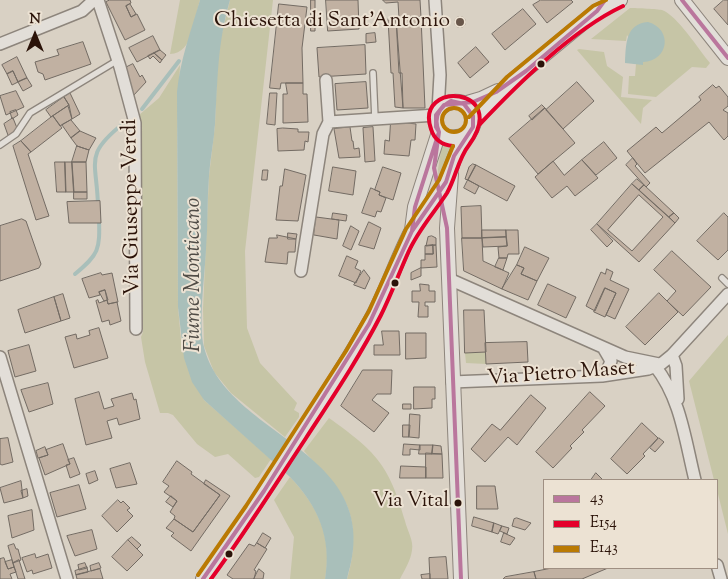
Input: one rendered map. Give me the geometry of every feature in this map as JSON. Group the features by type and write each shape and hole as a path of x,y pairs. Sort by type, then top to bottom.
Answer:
{"street":[{"path":"0,44 82,11 94,0"},
{"name":"Via Giuseppe Verdi","path":"98,0 118,60 135,123 136,329"},
{"path":"435,0 440,75 433,173 447,228"},
{"path":"437,137 460,139 465,136 470,132 474,121 505,87 601,6 620,0"},
{"path":"672,0 690,12"},
{"path":"682,0 728,58"},
{"path":"440,75 444,90 457,102 472,111 474,121"},
{"path":"301,272 323,134 330,122 326,80"},
{"path":"330,122 437,113 457,102 481,99 505,87"},
{"path":"202,579 267,486 369,324 412,231 446,182 454,156 465,136"},
{"path":"412,231 415,207 437,137"},
{"path":"454,156 447,228 461,579"},
{"path":"412,231 428,216 433,215 443,220 447,228"},
{"path":"449,279 604,349 636,361 658,365 678,409 695,479"},
{"name":"Via Pietro Maset","path":"452,382 602,376 631,373 658,365 672,355 728,294"},
{"path":"602,376 607,372 611,361 604,349"},
{"path":"672,355 676,366 678,409"},
{"path":"0,357 67,579"}],"lane":[{"path":"0,145 16,134 30,113 118,60"},
{"path":"372,74 375,119"},
{"path":"722,278 728,284"}],"green space":[{"path":"180,0 200,0 192,34 184,48 170,54"},
{"path":"230,0 273,0 245,251 247,328 260,363 297,403 294,410 299,413 299,417 285,437 231,393 214,372 204,346 203,309 209,176 215,125 218,49"},
{"path":"630,8 662,10 668,13 681,26 710,63 706,68 692,67 656,97 628,94 629,76 635,76 636,64 643,64 643,62 627,35 626,41 591,39"},
{"path":"577,50 604,52 607,66 623,77 621,97 652,100 643,108 641,124"},
{"path":"180,65 177,132 178,307 181,340 204,400 271,459 259,477 255,478 228,454 215,457 197,444 173,415 160,413 145,362 141,337 143,332 139,115 159,98"},
{"path":"442,144 452,147 439,184 438,169"},
{"path":"728,335 728,534 718,494 718,479 714,479 689,381"},
{"path":"486,352 486,364 466,363 465,353"},
{"path":"329,418 369,450 386,472 393,486 412,543 409,561 400,579 347,579 352,559 353,537 347,505 338,490 304,451"},
{"path":"290,477 308,499 321,524 327,550 325,579 290,579 294,537 274,500"}],"water":[{"name":"Fiume Monticano","path":"200,0 230,0 220,47 209,176 202,312 204,347 218,378 242,404 300,449 326,473 346,501 354,536 347,579 325,579 327,564 324,536 321,524 308,499 290,477 204,400 192,382 184,358 178,307 177,92 183,57"},
{"path":"648,22 661,31 665,44 663,51 652,60 643,62 643,65 625,63 628,36 635,27"}],"building":[{"path":"110,0 130,0 131,3 126,6 131,17 137,14 145,30 125,40 106,2"},
{"path":"311,0 315,0 315,31 311,31"},
{"path":"326,0 358,0 359,29 328,31"},
{"path":"383,0 420,0 421,17 399,18 398,2 386,3"},
{"path":"541,0 571,0 573,2 547,23 533,5"},
{"path":"724,0 728,0 728,25 714,9"},
{"path":"130,4 136,14 131,17 126,6"},
{"path":"279,4 307,7 302,48 303,83 281,83 280,89 270,88"},
{"path":"523,9 536,24 505,50 492,34"},
{"path":"421,17 425,108 403,108 396,18"},
{"name":"Chiesetta di Sant'Antonio","path":"458,17 462,17 465,22 464,26 458,27 455,24 455,20"},
{"path":"396,18 399,73 402,73 403,108 395,107 393,73 391,73 388,19"},
{"path":"375,33 376,42 366,43 366,34"},
{"path":"153,36 160,50 137,62 129,48"},
{"path":"83,42 91,64 45,80 43,74 38,72 35,62 59,55 57,50"},
{"path":"365,45 366,74 319,77 317,48"},
{"path":"476,47 489,62 470,78 458,63"},
{"path":"160,50 166,55 162,60 154,53"},
{"path":"154,53 162,60 160,63 153,56 150,59 148,56"},
{"path":"17,57 27,78 18,82 13,71 7,74 2,65"},
{"path":"133,64 140,77 142,75 146,82 133,96 125,68"},
{"path":"13,71 18,82 12,85 7,74"},
{"path":"27,78 32,86 23,91 18,82"},
{"path":"366,82 368,108 337,110 335,84"},
{"path":"577,82 594,101 563,129 546,110"},
{"path":"286,83 303,83 303,94 307,94 308,122 283,123 283,94 287,94"},
{"path":"713,85 716,88 719,86 728,97 728,106 723,110 728,113 728,136 724,140 709,122 645,173 627,151 656,127 662,133 701,100 699,97"},
{"path":"16,91 24,107 6,115 0,96"},
{"path":"70,93 80,114 72,119 69,105 64,97"},
{"path":"270,93 277,93 275,125 267,124"},
{"path":"64,97 69,105 51,117 46,110"},
{"path":"542,105 545,108 532,120 529,116"},
{"path":"68,106 72,119 60,126 53,116"},
{"path":"545,108 575,143 538,174 509,139"},
{"path":"16,110 18,115 12,119 10,112"},
{"path":"53,116 62,128 31,152 21,141"},
{"path":"13,118 17,128 9,138 4,124"},
{"path":"71,120 80,131 71,138 62,125"},
{"path":"391,121 416,124 415,140 411,140 409,156 384,154 385,140 389,141"},
{"path":"350,127 354,149 359,148 360,157 339,158 334,129"},
{"path":"373,127 375,161 365,162 363,128"},
{"path":"277,129 298,129 298,132 309,132 308,142 305,141 304,150 278,151"},
{"path":"80,131 96,138 89,150 77,146 71,138"},
{"path":"21,141 31,152 28,154 49,216 36,220 13,146"},
{"path":"604,142 617,158 596,175 582,160"},
{"path":"77,146 89,150 86,162 72,162"},
{"path":"633,158 637,164 635,166 650,183 646,187 626,165"},
{"path":"582,160 598,178 575,196 567,186 552,198 535,177 553,161 564,175"},
{"path":"55,162 65,162 66,192 57,192"},
{"path":"65,162 72,162 74,192 66,192"},
{"path":"72,162 86,162 87,192 74,192"},
{"path":"473,164 476,165 468,180 465,179 469,167"},
{"path":"476,165 515,186 507,201 468,180"},
{"path":"333,167 356,171 353,195 329,191"},
{"path":"383,167 401,173 393,200 379,195 380,192 375,190"},
{"path":"285,169 306,175 298,221 276,220 280,186 282,186"},
{"path":"263,170 268,170 267,180 262,180"},
{"path":"637,179 644,185 639,190 632,184"},
{"path":"468,180 479,186 475,194 464,188"},
{"path":"632,184 675,223 639,262 597,224"},
{"path":"644,185 674,213 669,217 639,190"},
{"path":"371,188 380,192 379,195 386,198 381,212 377,211 375,217 362,213"},
{"path":"74,192 87,192 87,199 74,199"},
{"path":"639,195 663,217 632,251 608,230"},
{"path":"100,201 101,223 69,223 67,202"},
{"path":"481,206 482,238 462,238 461,207"},
{"path":"333,213 347,215 346,221 332,219"},
{"path":"674,213 679,218 675,223 669,217"},
{"path":"724,213 728,217 728,250 718,260 697,241"},
{"path":"316,217 339,220 337,239 314,235"},
{"path":"22,219 26,221 41,264 39,268 0,281 0,226"},
{"path":"369,222 381,228 374,249 359,245"},
{"path":"597,224 613,241 607,247 591,230"},
{"path":"351,226 359,231 351,250 343,246"},
{"path":"482,230 506,230 506,237 482,238"},
{"path":"506,230 518,230 519,254 508,254 507,258 499,258 498,247 507,246"},
{"path":"288,233 297,234 296,239 288,239"},
{"path":"277,235 296,239 295,252 288,252 287,264 265,262 269,238 277,238"},
{"path":"428,237 436,238 436,245 426,246"},
{"path":"506,237 507,246 483,247 482,238"},
{"path":"462,238 482,238 483,261 509,273 502,289 464,271"},
{"path":"433,245 433,254 425,254 425,246"},
{"path":"433,245 436,245 437,267 421,268 421,260 425,260 425,254 433,254"},
{"path":"525,247 549,258 537,281 521,274 524,268 517,265"},
{"path":"672,251 711,287 683,316 667,301 676,291 654,270"},
{"path":"347,256 358,261 355,268 361,271 356,283 339,276"},
{"path":"499,258 507,258 503,270 495,267"},
{"path":"517,265 524,268 521,274 537,281 528,300 502,289"},
{"path":"421,268 421,276 411,280 411,273"},
{"path":"607,269 613,272 610,280 629,289 615,319 606,315 616,293 605,288 595,311 586,306 601,272 605,274"},
{"path":"364,270 370,278 365,289 354,285"},
{"path":"101,273 102,275 112,273 118,302 108,304 105,290 99,292 100,295 89,298 82,279"},
{"path":"420,284 429,285 429,291 435,291 435,302 425,302 425,306 428,306 428,317 418,317 419,302 412,302 412,291 420,291"},
{"path":"548,284 576,297 566,318 538,305"},
{"path":"605,288 616,293 605,317 594,312"},
{"path":"105,290 108,300 104,301 99,292"},
{"path":"659,293 678,312 645,345 626,327"},
{"path":"63,294 70,318 61,321 54,297"},
{"path":"54,297 61,321 25,333 18,310"},
{"path":"98,300 99,303 107,300 108,304 117,302 121,321 110,325 109,320 102,322 96,301"},
{"path":"464,310 484,310 486,352 465,353"},
{"path":"99,328 108,358 74,368 65,337 76,334 77,339 90,335 89,331"},
{"path":"382,331 399,331 400,355 374,355 374,345 383,345"},
{"path":"406,333 426,333 426,358 406,359"},
{"path":"527,342 528,362 486,364 485,343"},
{"path":"29,345 36,371 15,377 8,351"},
{"path":"363,370 392,370 391,394 377,394 372,400 389,413 374,432 341,406"},
{"path":"48,383 53,404 29,412 21,390"},
{"path":"414,387 435,387 435,399 432,399 432,408 414,409"},
{"path":"99,392 104,409 114,406 111,399 132,393 134,400 136,399 140,419 119,425 117,418 107,421 112,438 86,445 75,399"},
{"path":"590,392 605,406 582,430 584,432 570,446 572,448 553,468 536,452"},
{"path":"531,395 546,408 517,445 508,437 485,462 471,449 492,424 500,430"},
{"path":"403,404 411,404 411,409 403,409"},
{"path":"410,414 420,415 419,438 409,437"},
{"path":"642,423 658,438 643,454 645,456 627,474 611,459"},
{"path":"403,425 410,425 409,437 403,437"},
{"path":"8,438 13,462 2,465 0,464 0,439"},
{"path":"659,438 664,442 655,452 650,448"},
{"path":"63,444 70,464 45,475 39,458 48,455 46,450"},
{"path":"404,444 420,445 420,450 410,449 410,455 403,455"},
{"path":"420,445 433,445 432,454 419,454"},
{"path":"433,445 441,446 442,454 432,454"},
{"path":"45,447 48,455 38,458 36,451"},
{"path":"426,453 442,454 443,478 426,478"},
{"path":"74,458 80,474 70,478 66,465 70,464 68,460"},
{"path":"177,461 192,472 191,474 220,495 193,532 174,519 175,516 170,512 177,501 164,492 169,486 163,482"},
{"path":"130,463 137,484 116,488 110,469"},
{"path":"401,466 426,467 426,478 400,478"},
{"path":"95,471 98,480 89,484 86,474"},
{"path":"596,473 602,479 592,479"},
{"path":"206,480 230,496 191,551 171,536 174,533 166,528 174,519 193,532 220,495 204,484"},
{"path":"21,481 23,498 4,503 0,488"},
{"path":"79,485 86,509 57,517 50,493"},
{"path":"477,486 495,486 498,509 477,509"},
{"path":"27,489 28,496 23,498 21,491"},
{"path":"171,496 177,501 173,507 166,502"},
{"path":"118,500 121,503 123,501 130,508 127,510 133,516 117,532 102,516"},
{"path":"32,510 34,530 12,538 8,516"},
{"path":"474,517 494,523 492,532 472,526"},
{"path":"517,518 531,523 525,530 512,526 514,519"},
{"path":"494,523 502,526 498,534 492,532"},
{"path":"502,526 509,528 507,534 500,531"},
{"path":"92,530 97,549 75,556 67,536"},
{"path":"263,533 271,538 265,548 257,543"},
{"path":"504,533 515,538 510,545 501,542"},
{"path":"132,537 141,545 137,549 128,540"},
{"path":"128,540 143,555 127,571 112,557"},
{"path":"257,543 267,549 254,570 256,571 254,579 233,579 227,575 249,544 254,546"},
{"path":"14,544 16,549 18,549 21,560 13,563 8,546"},
{"path":"35,554 36,558 48,554 52,568 33,574 32,570 27,572 22,558"},
{"path":"446,557 448,579 430,579 429,558"},
{"path":"4,558 8,569 14,567 16,572 10,574 12,579 0,579 0,559"},
{"path":"12,560 14,567 8,569 5,562"},
{"path":"19,560 25,579 18,579 13,563"},
{"path":"85,563 87,568 79,570 78,565"},
{"path":"99,563 101,568 91,571 90,566"},
{"path":"87,567 88,572 76,575 75,571"},
{"path":"100,569 103,579 77,579 76,575"},
{"path":"259,569 264,573 263,579 254,579"},
{"path":"548,569 606,569 582,579 536,579 534,572"},
{"path":"534,572 536,579 503,579 505,577"},
{"path":"430,574 430,579 422,579 421,575"}],"waterway":[{"path":"142,109 179,61"},
{"path":"98,206 95,168 97,151 102,143 124,123"},
{"path":"75,274 89,261 96,250 99,237 99,218"}],"transit line":[{"name":"43","path":"461,579 447,228 434,168 439,132 436,127 436,115 444,105 473,102 496,92 526,71 597,11 605,0"},
{"name":"E143","path":"469,117 507,77 593,6 606,0"},
{"name":"43","path":"682,0 728,58"},
{"name":"E154","path":"479,125 528,76 565,44 584,29 623,6"},
{"name":"E154","path":"211,579 260,509 326,408 373,331 421,229 447,193 462,156 479,125 478,111 471,101 459,96 447,97 436,103 429,113 431,129 436,139 453,146"},
{"name":"43","path":"451,101 464,104 473,116 473,127 454,156 446,182 412,231 415,207 439,132 437,127 438,114 451,101"},
{"name":"E143","path":"454,108 463,111 466,120 463,129 454,132 445,129 442,120 445,111 454,108"},
{"name":"E143","path":"198,575 246,506 346,351 369,311 406,229 439,180 453,146"},
{"name":"43","path":"264,491 369,324 412,231"},
{"name":"43","path":"264,491 210,569 203,579 264,491"}],"place":[{"name":"Chiesetta di Sant'Antonio","path":"460,22"},
{"name":"Via Vital","path":"458,503"}]}
